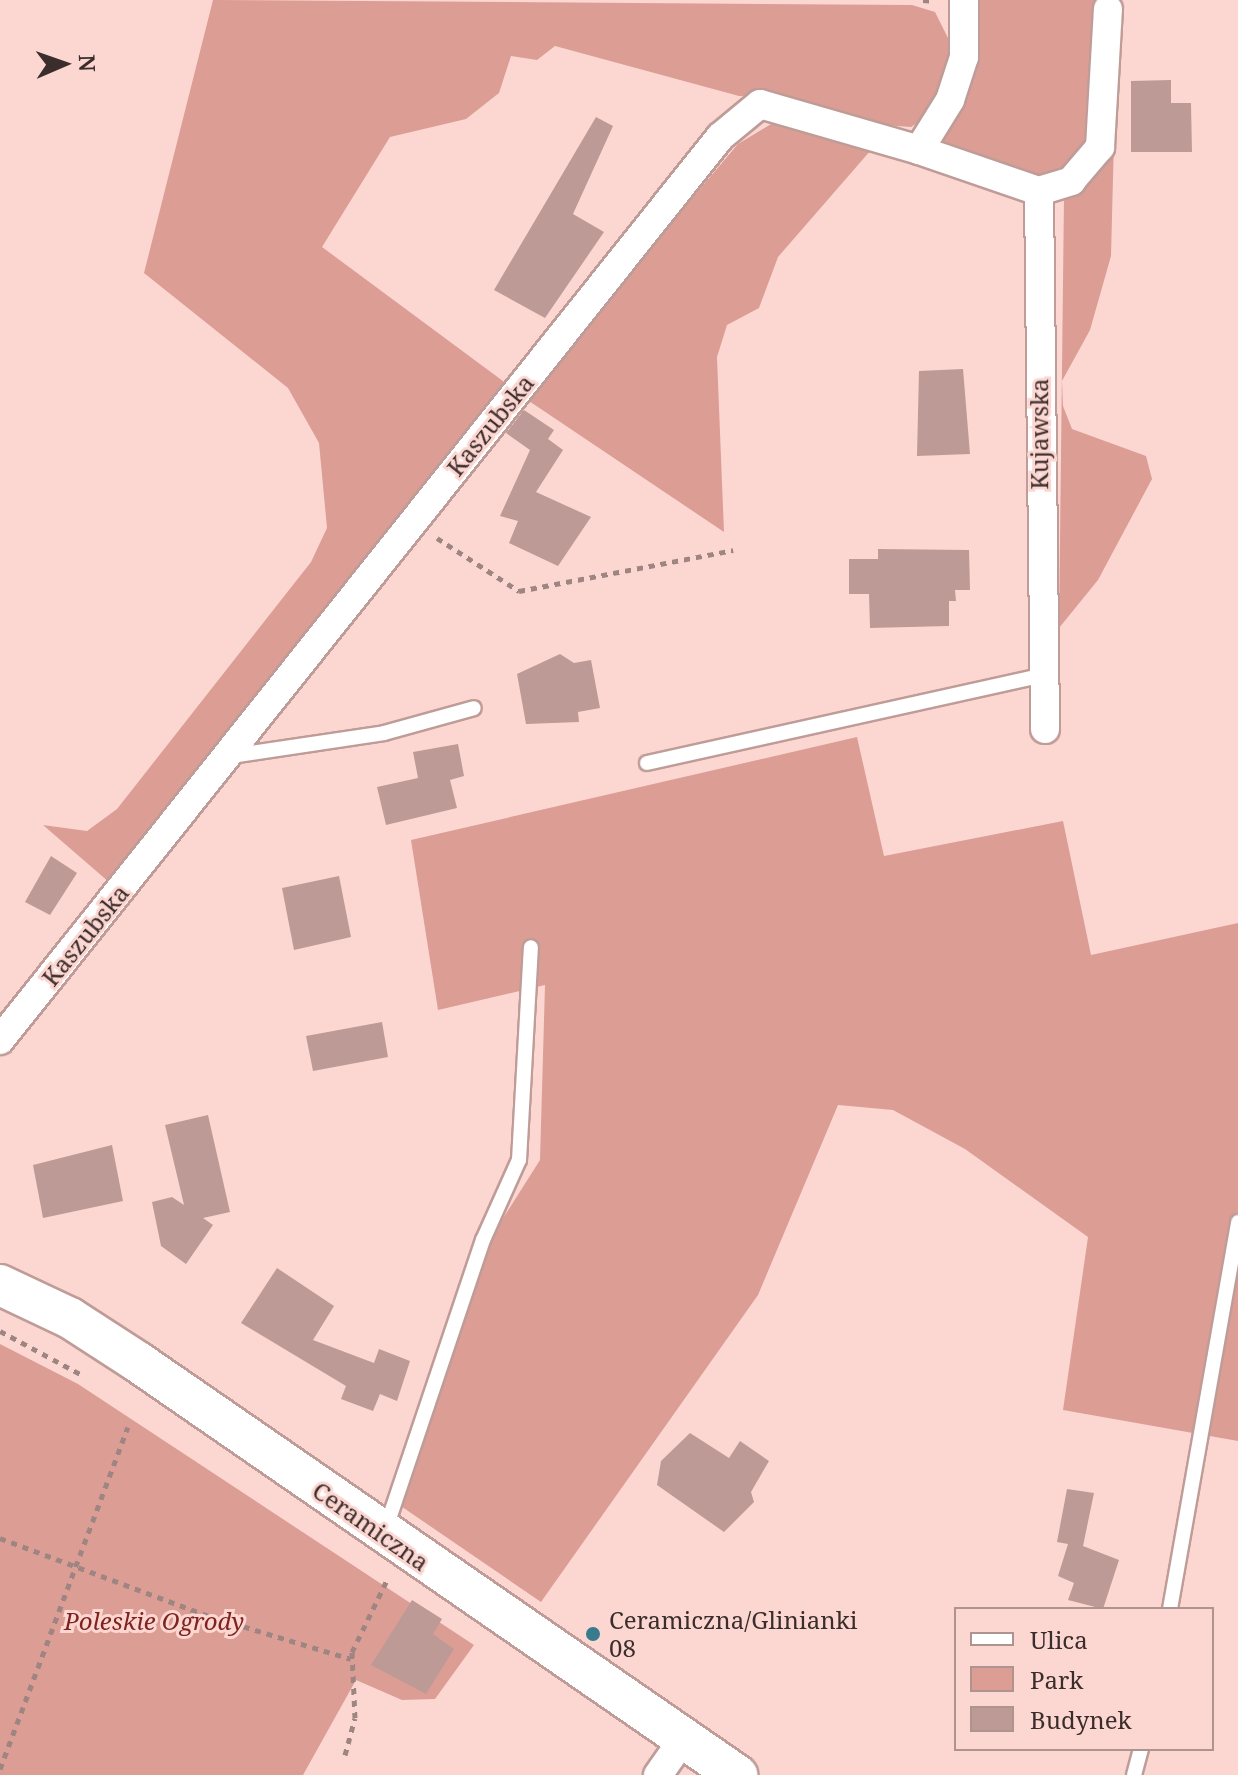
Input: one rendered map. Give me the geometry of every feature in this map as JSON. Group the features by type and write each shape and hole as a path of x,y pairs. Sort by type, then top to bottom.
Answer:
{"street":[{"path":"964,0 964,57 950,100 919,150 1039,191 1071,181 1100,147 1108,9"},
{"name":"Kaszubska","path":"0,1040 231,756 720,137 760,104 919,150"},
{"name":"Kujawska","path":"1039,191 1039,676 1045,729"},
{"name":"Ceramiczna","path":"0,1285 81,1325 384,1536 737,1775"},
{"path":"658,1775 684,1738"}],"lane":[{"path":"647,763 1039,676"},
{"path":"231,756 384,733 474,708"},
{"path":"384,1536 483,1240 519,1160 531,947"},
{"path":"1170,1607 1238,1222"},
{"path":"1134,1775 1140,1751"}],"path":[{"path":"415,520 519,591 733,550"},
{"path":"0,1769 128,1427"},
{"path":"0,1538 76,1567 351,1659"},
{"path":"345,1755 355,1718 351,1659 388,1580"}],"green space":[{"path":"213,0 912,5 935,12 954,50 928,116 911,127 869,124 779,95 739,96 555,46 537,60 511,56 499,93 466,119 390,137 322,247 511,387 117,889 43,825 87,831 117,809 311,562 327,528 319,443 288,388 144,273"},
{"path":"972,0 1105,0 1095,134 1076,167 1031,179 936,149 963,105"},
{"path":"776,121 871,150 778,257 759,308 727,325 717,357 724,532 523,397 738,144"},
{"path":"1114,139 1111,256 1090,330 1062,381 1063,406 1072,429 1146,456 1152,479 1098,580 1059,628 1064,196 1097,174"},
{"path":"857,737 884,856 1063,821 1091,955 1238,923 1238,1441 1063,1410 1088,1237 965,1149 893,1110 838,1105 758,1295 541,1602 392,1500 495,1231 540,1160 545,985 438,1010 411,840"},
{"name":"Poleskie Ogrody","path":"0,1344 78,1384 474,1645 435,1699 402,1700 356,1680 303,1775 0,1775"}],"building":[{"path":"1171,80 1171,103 1191,103 1192,152 1131,152 1131,81"},
{"path":"596,117 613,126 573,214 604,232 545,318 494,290"},
{"path":"963,369 970,454 917,456 919,371"},
{"path":"524,410 554,430 548,439 563,450 536,492 591,517 558,566 509,543 518,521 500,516 530,450 506,433"},
{"path":"878,549 969,550 970,590 955,590 956,601 949,601 949,626 870,628 869,594 849,594 849,559 878,559"},
{"path":"560,654 574,663 591,660 600,708 578,712 579,722 526,724 517,674"},
{"path":"458,744 464,776 450,780 457,808 386,825 377,787 418,778 413,752"},
{"path":"51,856 77,873 50,915 25,902"},
{"path":"339,876 351,937 294,950 282,888"},
{"path":"382,1022 388,1057 313,1071 306,1036"},
{"path":"208,1115 230,1212 203,1218 213,1225 186,1264 161,1246 152,1202 172,1197 184,1205 165,1125"},
{"path":"112,1145 123,1201 43,1218 33,1165"},
{"path":"277,1268 334,1306 313,1340 374,1363 379,1349 410,1361 397,1401 380,1394 373,1411 341,1399 346,1386 241,1323"},
{"path":"690,1433 729,1458 740,1441 769,1461 751,1492 754,1502 724,1532 657,1485 661,1461"},
{"path":"1067,1489 1094,1493 1083,1546 1119,1560 1104,1607 1068,1600 1074,1583 1058,1576 1068,1544 1057,1542"},
{"path":"412,1600 442,1619 433,1634 454,1649 426,1694 371,1665"}],"place":[{"name":"Ceramiczna/Glinianki 08","path":"593,1634"}]}
